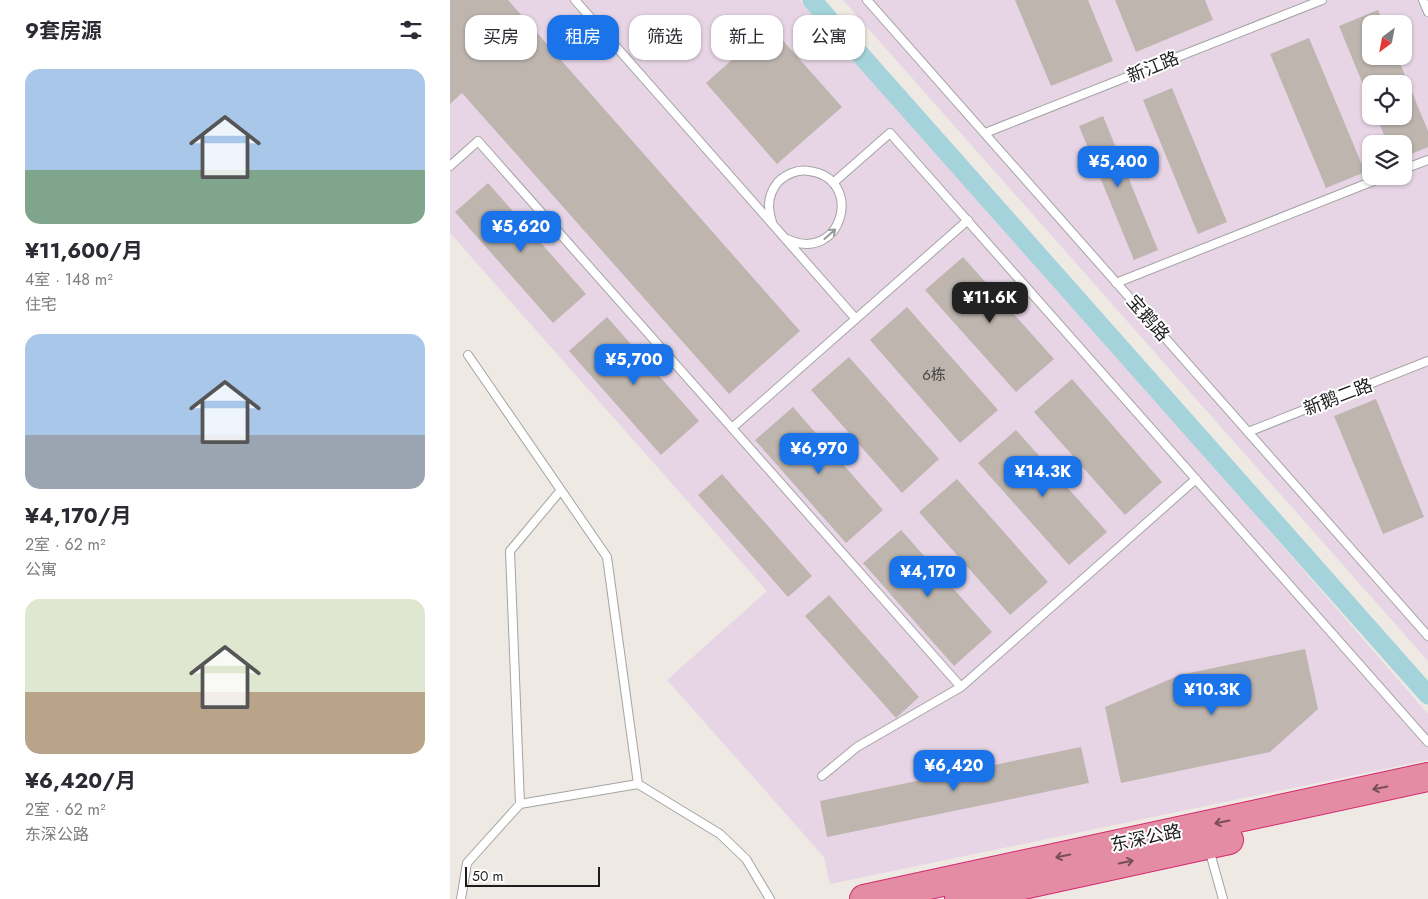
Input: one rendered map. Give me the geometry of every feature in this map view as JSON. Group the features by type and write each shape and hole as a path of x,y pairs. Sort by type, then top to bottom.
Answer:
{"highway":[{"name":"东深公路","path":"864,899 1428,777"},
{"name":"东深公路","path":"959,899 1428,797"}],"lane":[{"path":"575,0 856,318"},
{"name":"宝鹅路","path":"867,0 1428,636"},
{"name":"新江路","path":"985,134 1322,0"},
{"path":"1423,0 1428,12"},
{"path":"833,183 890,133 1428,742"},
{"path":"450,166 478,141 961,686"},
{"path":"1412,166 1428,160"},
{"path":"772,224 768,205 770,195 774,186 789,174 808,170 817,172 833,183 838,191 842,210 836,228 822,240 813,244 803,244 785,238"},
{"path":"1116,283 1363,185"},
{"path":"732,428 968,220"},
{"path":"468,355 607,557 638,784"},
{"name":"新鹅二路","path":"1248,432 1428,361"},
{"path":"822,776 857,747 961,686 1196,480"},
{"path":"520,804 510,551 561,490"},
{"path":"460,899 468,864 520,804 638,784 720,834 746,859 770,899"},
{"path":"1207,845 1223,899"}],"shaded area":[{"path":"450,0 800,0 813,15 793,15 793,60 853,60 1233,489 1428,714 1428,760 830,884 824,857 667,680 767,591 450,233"},
{"path":"843,0 1428,0 1428,661 865,25 865,15 856,15"}],"building":[{"path":"450,0 508,0 521,15 465,15 465,60 537,60 537,33 547,44 547,60 561,60 800,331 729,394 462,93 450,104"},
{"path":"1015,0 1088,0 1113,61 1051,86"},
{"path":"1115,0 1205,0 1213,20 1136,52"},
{"path":"1378,10 1380,15 1366,15"},
{"path":"1362,17 1362,65 1401,65 1405,75 1362,75 1362,82 1339,26"},
{"path":"1309,38 1362,165 1362,173 1326,188 1270,54"},
{"path":"783,41 793,52 793,60 800,60 842,107 777,164 706,83 732,60 783,60"},
{"path":"1172,88 1227,222 1198,234 1143,100"},
{"path":"1412,92 1428,131 1428,147 1412,154 1412,135 1384,135 1380,125 1412,125"},
{"path":"1103,116 1158,250 1134,260 1079,126"},
{"path":"488,183 586,294 553,323 455,212"},
{"path":"963,257 1054,359 1016,392 925,290"},
{"path":"907,307 998,410 960,443 870,340"},
{"path":"607,317 699,421 661,455 569,351"},
{"path":"849,357 939,459 902,493 811,390"},
{"path":"1072,379 1162,482 1125,515 1034,412"},
{"path":"1376,399 1424,517 1383,534 1334,416"},
{"path":"793,407 883,510 846,543 755,440"},
{"path":"1016,430 1107,532 1069,565 978,463"},
{"path":"722,474 812,576 788,597 698,495"},
{"path":"957,479 1048,582 1010,615 919,512"},
{"path":"901,530 992,632 954,666 863,563"},
{"path":"829,595 919,697 896,718 805,616"},
{"path":"1305,649 1318,709 1270,752 1121,783 1105,707 1180,675"},
{"path":"1081,747 1089,783 827,837 820,801"}],"waterway":[{"path":"812,0 1428,695"}]}
